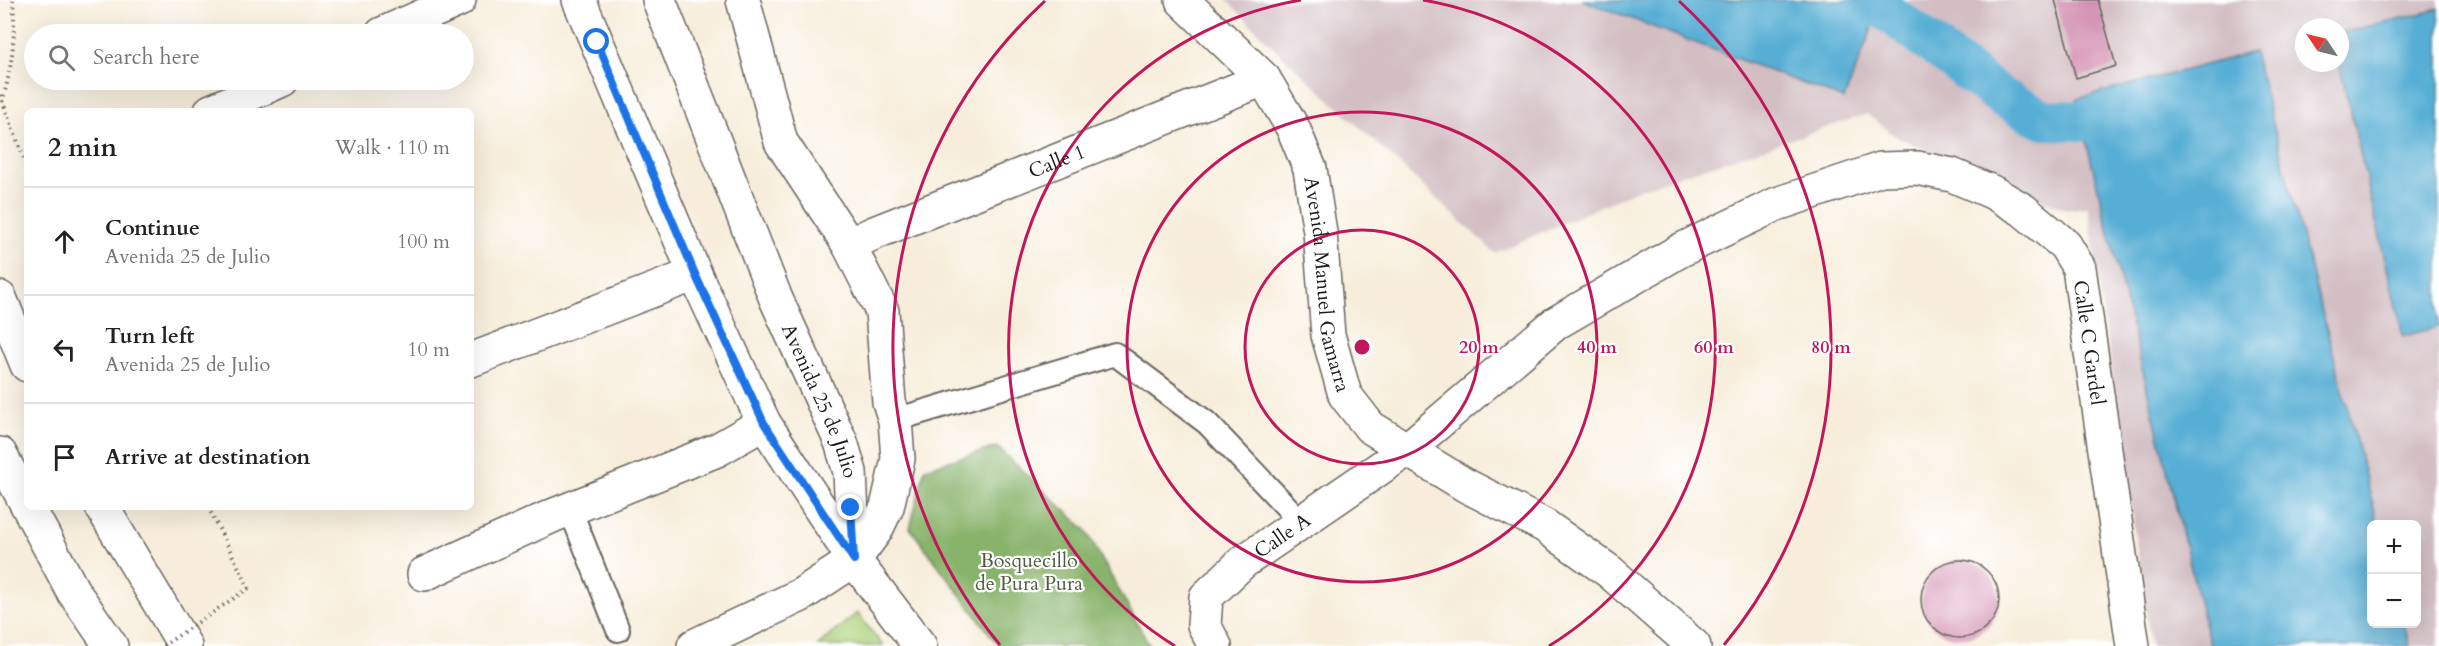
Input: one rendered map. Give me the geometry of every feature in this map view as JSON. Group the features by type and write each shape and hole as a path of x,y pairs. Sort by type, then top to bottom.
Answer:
{"main road":[{"path":"405,24 459,0"},
{"name":"Avenida 25 de Julio","path":"579,0 695,274 764,423 854,560"},
{"name":"Avenida 25 de Julio","path":"659,0 776,299 841,442 850,472 854,560"},
{"path":"694,646 801,595 854,560 876,530 887,507 898,459 894,420 889,402 882,311 849,245 781,142 743,0"},
{"name":"Avenida Manuel Gamarra","path":"1182,0 1264,79 1293,128 1310,170 1320,232 1328,335 1345,395 1370,427 1405,451 1465,485 1545,526 1610,572 1694,646"},
{"name":"Calle 1","path":"849,245 874,233 1264,79"},
{"path":"218,108 259,90"},
{"name":"Calle C Gardel","path":"1405,451 1556,323 1681,250 1778,204 1881,169 1917,168 1952,175 1992,192 2023,210 2065,245 2079,268 2133,646"},
{"path":"474,359 695,274"},
{"path":"0,298 24,358"},
{"path":"424,574 570,509 717,450 764,423"},
{"name":"Calle A","path":"1215,646 1204,625 1206,597 1243,562 1405,451"},
{"path":"0,454 24,499"},
{"path":"30,510 73,591 111,646"},
{"path":"104,510 185,646"},
{"path":"854,560 920,646"}],"lane":[{"path":"894,420 1115,354 1207,423 1302,523"},
{"path":"570,509 618,630"}],"path":[{"path":"2,102 12,63 14,0"},
{"path":"0,95 24,158"},
{"path":"164,646 249,588 210,510"}],"shaded area":[{"path":"1227,0 2439,0 2439,646 2151,646 2088,207 2067,210 1898,138 1867,114 1640,189 1495,253 1274,48"}],"green space":[{"name":"Bosquecillo de Pura Pura","path":"997,447 1085,529 1150,646 999,646 910,528 925,468"},
{"path":"857,613 883,646 817,646"}],"water":[{"path":"1582,0 1883,0 1844,99"},
{"path":"2439,9 2439,327 2403,336 2341,72 2349,72 2349,31"},
{"path":"2254,52 2377,520 2367,520 2367,628 2405,628 2410,646 2210,646 2076,99"}],"building":[{"path":"2055,0 2098,0 2116,66 2076,78"},
{"path":"1960,560 1975,563 1988,571 1996,584 1999,599 1996,614 1988,627 1975,635 1960,638 1945,635 1932,627 1924,614 1921,599 1924,584 1932,571 1945,563"}],"waterway":[{"path":"1881,7 2003,98 2044,120 2081,121"}],"route":[{"path":"597,42 695,274 764,423 854,560 851,508"}]}
